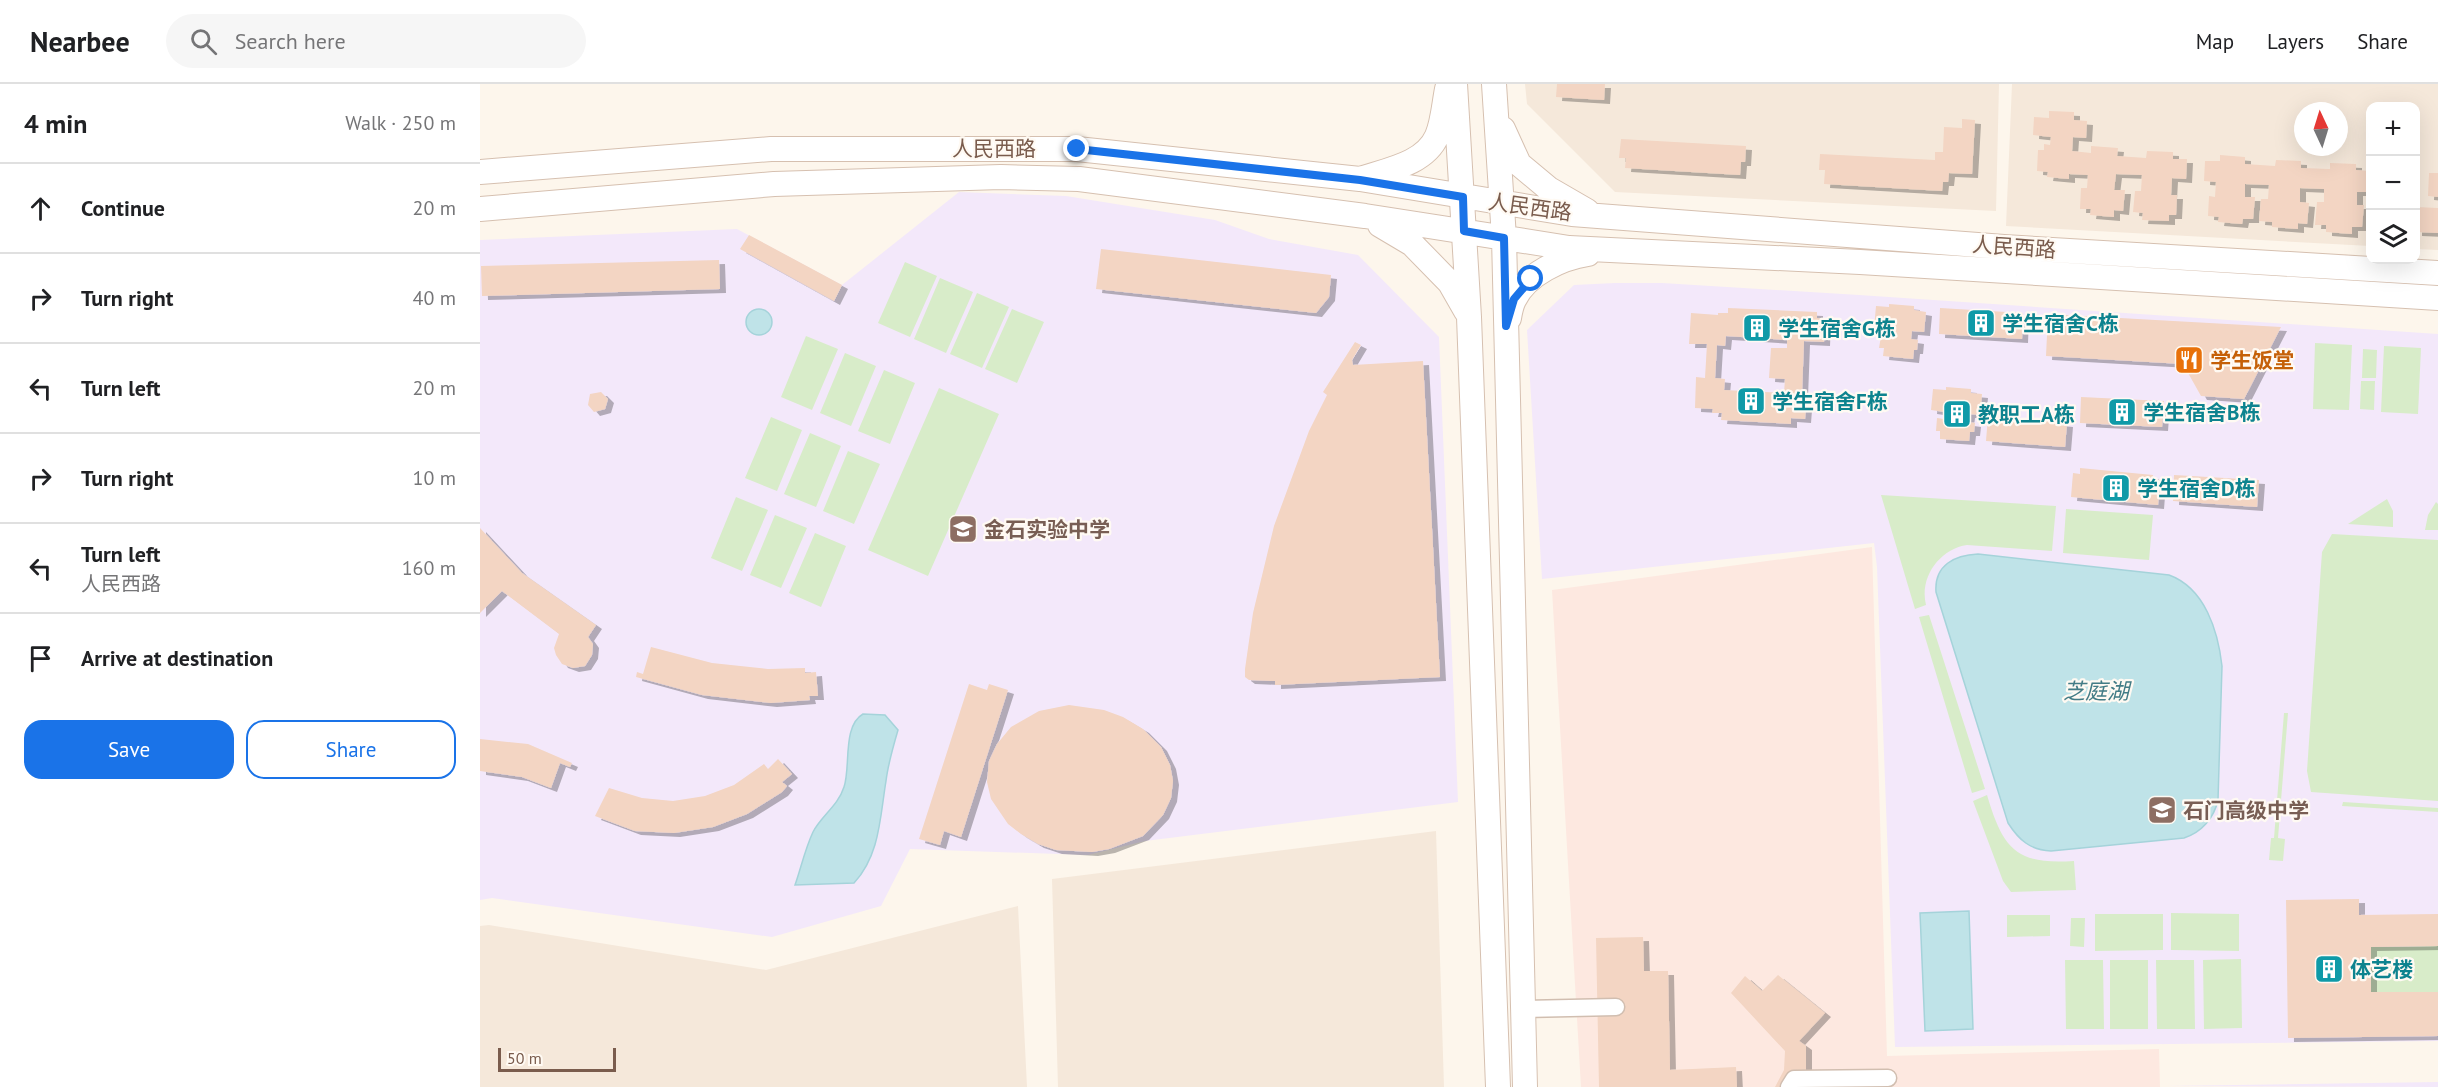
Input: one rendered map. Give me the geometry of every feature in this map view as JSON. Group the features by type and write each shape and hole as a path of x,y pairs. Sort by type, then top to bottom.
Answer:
{"street":[{"path":"1360,180 1417,159 1429,150 1437,135 1449,84"},
{"path":"1455,84 1469,317 1498,1087"},
{"path":"1494,84 1503,203 1525,1087"},
{"path":"1497,114 1519,164 1549,189 1594,216"},
{"name":"人民西路","path":"480,172 771,149 994,147 1077,149 1360,180 1594,216 2004,247 2438,273"},
{"path":"480,209 774,184 1001,177 1080,179 1365,216 1569,248 1871,263 2438,298"},
{"path":"1365,216 1412,244 1450,283 1469,317"},
{"path":"1506,326 1514,299 1538,274 1580,255 1610,250"},
{"path":"1523,1009 1616,1007"},
{"path":"1789,1087 1794,1080 1888,1078"}],"shaded area":[{"path":"1525,84 1999,84 1996,211 1615,192 1527,104"},
{"path":"2012,84 2438,84 2438,250 2420,249 2420,102 2366,102 2366,246 2006,226"},
{"name":"金石实验中学","path":"959,192 1066,196 1215,220 1269,239 1358,255 1439,337 1458,802 1145,841 1088,855 910,849 881,906 772,937 492,898 480,900 480,240 737,229 842,285"},
{"name":"石门高级中学","path":"1662,283 1859,295 2438,334 2438,1041 1895,1047 1877,567 1874,543 1542,579 1527,330 1574,285"},
{"path":"1872,547 1887,1056 2159,1049 2160,1087 1581,1087 1552,590"},
{"path":"1436,831 1444,1087 1058,1087 1052,879"},
{"path":"1018,906 1027,1087 480,1087 480,926 489,925 766,970"},
{"path":"2438,1082 2438,1087 2165,1086"}],"green space":[{"path":"905,262 937,276 910,337 878,323"},
{"path":"940,278 973,292 946,353 914,339"},
{"path":"977,293 1009,307 982,368 950,354"},
{"path":"1012,309 1044,322 1017,383 985,369"},
{"path":"806,336 838,349 812,410 781,397"},
{"path":"2315,343 2352,345 2349,410 2313,409"},
{"path":"2384,346 2421,348 2418,414 2381,412"},
{"path":"2363,349 2377,350 2376,378 2362,378"},
{"path":"845,353 876,366 851,426 820,413"},
{"path":"884,370 915,383 890,444 858,431"},
{"path":"2361,381 2375,381 2374,410 2360,409"},
{"path":"939,388 999,414 928,576 868,550"},
{"path":"771,417 802,430 777,491 745,478"},
{"path":"810,433 841,446 816,507 784,494"},
{"path":"848,451 880,464 854,524 823,511"},
{"path":"1881,495 2056,506 2052,551 1967,545 1957,548 1940,558 1934,566 1926,584 1926,605 1915,609"},
{"path":"736,497 768,510 742,571 711,558"},
{"path":"2387,499 2393,511 2393,527 2348,524"},
{"path":"2436,502 2438,504 2438,530 2425,530 2428,515"},
{"path":"2066,509 2153,515 2149,560 2063,553"},
{"path":"775,515 807,528 781,588 750,575"},
{"path":"815,533 846,546 821,607 789,593"},
{"path":"2332,534 2438,540 2438,801 2311,792 2307,771 2322,552"},
{"path":"1929,615 1985,789 1972,793 1919,617"},
{"path":"2284,713 2288,713 2278,838 2285,839 2283,861 2269,860 2271,838 2274,838"},
{"path":"1987,795 1999,829 2015,850 2038,860 2074,861 2076,890 2011,892 2003,881 1973,801"},
{"path":"2343,802 2438,808 2438,812 2342,806"},
{"path":"2171,913 2239,914 2239,951 2171,950"},
{"path":"2095,914 2163,914 2163,950 2095,951"},
{"path":"2007,915 2050,915 2050,936 2007,937"},
{"path":"2071,918 2085,918 2084,947 2070,946"},
{"path":"2438,946 2438,992 2371,992 2371,947"},
{"path":"2241,959 2242,1028 2204,1029 2203,960"},
{"path":"2065,960 2103,960 2104,1029 2066,1029"},
{"path":"2110,960 2148,960 2148,1029 2110,1029"},
{"path":"2156,960 2194,960 2195,1029 2157,1029"}],"water":[{"path":"759,309 769,312 772,322 769,332 759,335 749,332 746,322 749,312"},
{"name":"芝庭湖","path":"1978,554 2169,575 2181,581 2201,600 2213,625 2222,666 2218,800 2210,818 2202,828 2184,838 2051,851 2037,849 2016,834 2008,823 1936,592 1938,575 1942,568 1954,559"},
{"path":"863,714 885,715 898,730 888,768 874,848 863,872 854,883 795,885 813,832 838,800 844,787 852,728"},
{"path":"1969,911 1973,1029 1925,1031 1920,913"}],"building":[{"path":"1557,84 1605,84 1604,100 1556,97"},
{"path":"2049,111 2074,112 2074,120 2087,121 2086,138 2073,137 2072,151 2091,153 2091,146 2118,148 2117,156 2146,158 2147,151 2173,152 2173,159 2187,159 2186,179 2172,178 2171,195 2177,195 2176,215 2169,215 2169,221 2142,220 2143,213 2133,212 2135,191 2141,191 2142,175 2116,174 2114,190 2125,190 2123,211 2114,210 2114,217 2090,215 2091,209 2080,209 2081,188 2087,188 2088,175 2069,174 2069,179 2047,177 2048,172 2037,171 2038,150 2044,150 2044,144 2050,145 2051,137 2033,135 2034,117 2049,118"},
{"path":"1962,119 1975,120 1972,174 1949,173 1948,182 1943,182 1942,191 1824,184 1825,170 1819,170 1820,154 1935,160 1935,152 1943,152 1944,127 1962,128"},
{"path":"1621,139 1746,146 1745,162 1741,162 1740,175 1625,168 1626,158 1619,158"},
{"path":"2220,155 2245,157 2245,164 2275,166 2276,160 2301,161 2301,168 2330,169 2330,163 2356,164 2356,170 2366,171 2366,192 2357,192 2357,205 2364,205 2362,227 2352,227 2352,234 2326,232 2326,225 2315,225 2317,202 2324,202 2324,189 2300,188 2300,202 2309,203 2307,224 2298,223 2298,229 2272,227 2272,222 2259,221 2261,199 2268,199 2269,185 2245,184 2245,197 2255,197 2253,219 2243,219 2242,224 2218,222 2219,217 2208,216 2209,196 2215,197 2216,182 2204,181 2205,161 2220,161"},
{"path":"2429,173 2438,173 2438,197 2428,196"},
{"path":"2420,207 2438,208 2438,233 2420,232"},
{"path":"749,235 842,285 834,301 740,249"},
{"path":"1101,249 1331,275 1329,297 1316,313 1096,289"},
{"path":"719,260 720,289 482,296 481,266"},
{"path":"1889,304 1914,306 1914,310 1926,312 1924,332 1912,331 1911,339 1918,340 1913,359 1883,356 1884,348 1879,348 1881,336 1888,336 1888,329 1874,328 1876,306 1889,307"},
{"path":"1728,308 1817,312 1817,318 1825,319 1824,342 1804,341 1802,393 1807,394 1805,419 1791,418 1791,424 1721,420 1722,413 1712,413 1713,409 1695,408 1696,377 1705,378 1707,344 1689,344 1691,313 1718,315 1718,313 1728,313","holes":["1726,336 1787,340 1787,348 1771,348 1769,378 1785,379 1784,393 1724,390 1725,379 1715,378 1717,345 1725,346"]},
{"name":"学生宿舍C栋","path":"1940,308 2023,313 2022,339 1939,334"},
{"name":"学生饭堂","path":"2048,314 2281,327 2244,399 2201,396 2183,364 2046,356"},
{"path":"1355,342 1361,345 1352,360 1353,365 1423,361 1440,677 1275,685 1275,681 1249,680 1245,677 1245,669 1253,613 1274,526 1309,431 1327,395 1323,392"},
{"name":"教职工A栋","path":"1946,387 1971,389 1971,393 1982,394 1980,415 1969,414 1968,422 1975,423 1974,432 1970,432 1969,441 1940,439 1940,431 1936,431 1937,418 1944,419 1945,412 1931,410 1933,389 1946,390"},
{"path":"601,392 608,399 605,409 594,412 588,405 590,394"},
{"name":"学生宿舍B栋","path":"2081,397 2164,401 2162,427 2080,423"},
{"path":"1988,416 2067,423 2065,447 1986,441"},
{"name":"学生宿舍D栋","path":"2080,468 2153,475 2153,479 2160,480 2158,505 2071,497 2073,473 2080,474"},
{"path":"2174,475 2259,480 2257,507 2173,501"},
{"path":"480,528 522,573 596,625 588,637 593,644 592,655 585,666 573,668 562,664 554,648 559,634 502,591 480,613"},
{"path":"651,647 712,663 768,669 805,668 805,673 816,672 818,696 809,696 810,700 771,703 702,695 636,677 637,672 643,674"},
{"path":"969,684 987,690 989,684 1008,690 961,837 944,831 940,845 919,839"},
{"path":"1069,705 1104,710 1123,717 1143,729 1161,747 1170,765 1173,781 1171,798 1163,815 1143,836 1109,849 1092,852 1056,850 1038,844 1008,824 991,799 987,782 989,761 997,744 1011,727 1039,711"},
{"path":"480,739 528,744 572,763 570,767 560,763 551,788 522,777 480,771"},
{"path":"778,759 792,774 782,782 787,786 782,792 747,814 713,827 674,833 635,831 595,816 609,788 642,798 673,801 705,796 734,785 764,764 768,769"},
{"name":"体艺楼","path":"2359,899 2359,915 2438,914 2438,946 2371,947 2371,992 2438,992 2438,1036 2288,1038 2286,900"},
{"path":"1643,937 1644,971 1668,971 1670,1070 1736,1067 1737,1087 1599,1087 1596,938"},
{"path":"1778,975 1825,1013 1799,1041 1806,1046 1806,1087 1775,1087 1784,1070 1785,1051 1731,993 1745,976 1762,991"}],"place":[{"name":"学生宿舍C栋","path":"1981,323"},
{"name":"学生宿舍G栋","path":"1757,328"},
{"name":"学生饭堂","path":"2189,360"},
{"name":"学生宿舍F栋","path":"1751,401"},
{"name":"学生宿舍B栋","path":"2122,412"},
{"name":"教职工A栋","path":"1957,414"},
{"name":"学生宿舍D栋","path":"2116,488"},
{"name":"金石实验中学","path":"963,529"},
{"name":"石门高级中学","path":"2162,810"},
{"name":"体艺楼","path":"2329,969"}],"route":[{"path":"1077,149 1360,180 1463,197 1464,231 1504,238 1506,326 1514,299 1531,279"}]}
